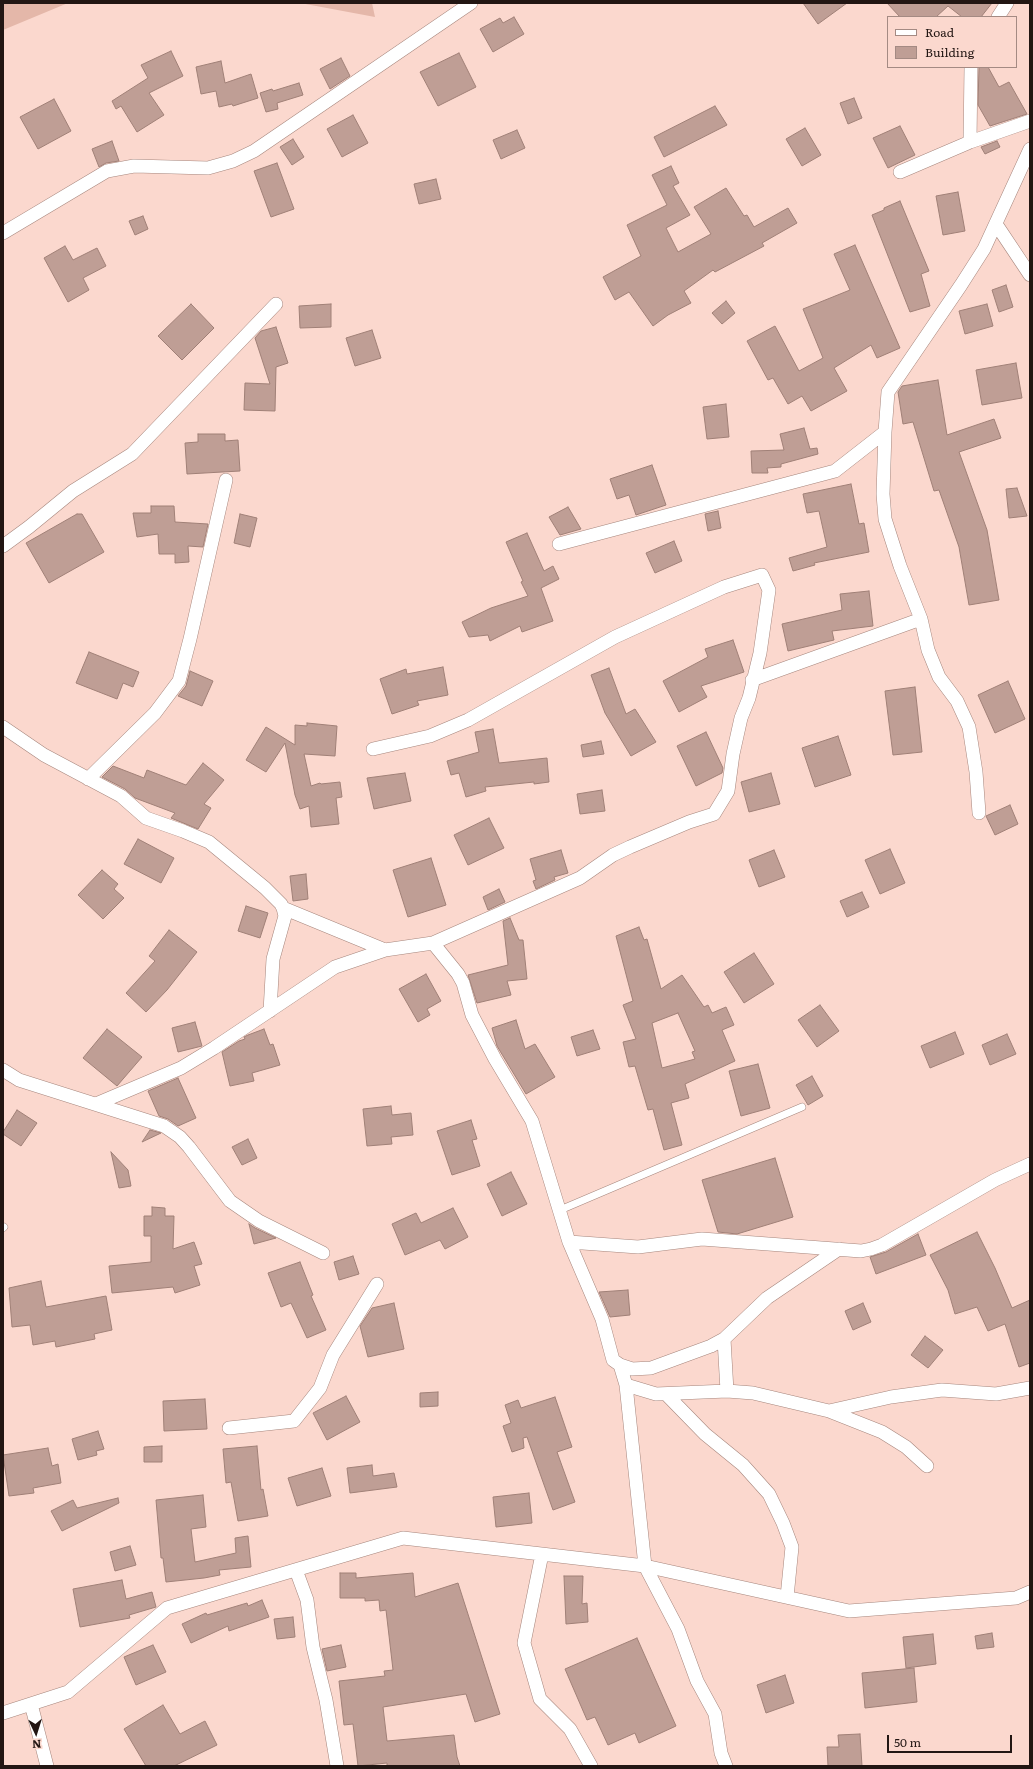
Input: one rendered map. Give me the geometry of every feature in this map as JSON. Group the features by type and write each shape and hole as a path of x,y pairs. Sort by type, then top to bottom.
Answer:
{"street":[{"path":"3,232 107,171 134,166 208,168 233,161 254,151 471,3"},
{"path":"999,16 1007,3"},
{"path":"970,142 971,68"},
{"path":"900,172 970,142 1030,121"},
{"path":"978,813 976,772 969,727 957,701 939,677 928,650 921,618 900,566 885,518 883,494 888,392 984,249 1030,149"},
{"path":"996,224 1030,275"},
{"path":"3,546 30,527 73,491 132,454 276,304"},
{"path":"559,544 835,471 885,432"},
{"path":"88,779 155,713 178,681 190,640 226,480"},
{"path":"96,1104 182,1068 335,967 385,950 433,943 580,878 613,855 630,847 689,822 714,814 728,791 733,754 760,653 769,590 762,574 724,587 615,637 468,720 430,736 373,749"},
{"path":"752,680 921,618"},
{"path":"3,727 44,755 121,796 146,818 210,842 265,888 283,908 385,950"},
{"path":"270,1011 273,959 285,916 283,908"},
{"path":"433,943 458,974 463,983 472,1015 495,1058 531,1119 569,1242 602,1319 613,1360 620,1365 632,1369 651,1368 711,1346 724,1339 767,1298 839,1249"},
{"path":"3,1070 19,1080 164,1126 180,1136 230,1201 259,1221 323,1252"},
{"path":"569,1242 638,1247 702,1239 861,1251 882,1245 995,1180 1030,1164"},
{"path":"229,1428 294,1421 320,1388 333,1355 377,1284"},
{"path":"724,1339 727,1391"},
{"path":"620,1365 626,1385 645,1566 678,1629 697,1681 715,1714 722,1753 726,1766"},
{"path":"626,1385 656,1394 727,1391 753,1392 830,1411 882,1432 906,1447 927,1466"},
{"path":"830,1411 890,1397 942,1390 996,1394 1030,1388"},
{"path":"666,1394 705,1434 743,1465 769,1494 783,1522 792,1547 787,1597"},
{"path":"3,1713 68,1692 167,1608 403,1538 645,1566 849,1611 1016,1598 1030,1592"},
{"path":"542,1554 524,1643 540,1699 570,1729 591,1766"},
{"path":"296,1570 307,1600 313,1647 326,1700 337,1766"},
{"path":"31,1704 47,1766"}],"lane":[{"path":"560,1210 802,1107"}],"shaded area":[{"path":"3,3 68,3 3,30"},
{"path":"300,3 372,3 375,17"}],"building":[{"path":"803,3 847,3 818,24"},
{"path":"887,3 992,3 982,16 961,16 948,6 937,16 899,16"},
{"path":"514,17 524,34 493,52 480,29 500,18 503,23"},
{"path":"171,51 183,76 149,93 164,115 137,132 121,106 116,109 112,101 148,78 141,65"},
{"path":"459,53 476,87 438,106 420,72"},
{"path":"341,58 350,76 330,89 320,69"},
{"path":"221,61 225,83 251,74 258,98 233,106 232,104 219,107 216,91 201,94 196,67"},
{"path":"979,68 989,68 999,87 1009,82 1027,114 990,126 978,105"},
{"path":"299,83 303,95 277,103 278,109 266,112 260,93 272,89 273,91"},
{"path":"854,98 862,118 848,124 840,103"},
{"path":"54,99 71,131 38,149 20,117"},
{"path":"715,106 727,125 664,157 654,137"},
{"path":"353,115 368,143 342,157 327,129"},
{"path":"900,126 915,155 888,168 873,138"},
{"path":"805,128 821,155 802,166 786,139"},
{"path":"517,130 525,148 501,159 493,140"},
{"path":"293,139 304,157 292,165 280,147"},
{"path":"112,141 119,161 106,163 99,167 92,149"},
{"path":"997,141 1000,147 985,154 981,147"},
{"path":"277,163 294,209 271,217 254,171"},
{"path":"671,166 679,183 673,186 690,215 666,228 678,252 711,234 694,207 726,188 744,216 747,215 754,227 788,208 797,223 762,243 764,246 715,272 713,270 684,291 691,303 668,315 653,326 629,292 615,300 603,277 641,256 627,225 667,205 652,175"},
{"path":"436,179 441,199 419,204 414,184"},
{"path":"958,192 965,231 943,235 936,196"},
{"path":"900,201 929,271 921,274 930,306 910,312 872,215"},
{"path":"143,216 148,229 135,235 129,221"},
{"path":"855,245 900,348 877,358 871,345 834,368 847,391 811,411 802,396 788,404 773,378 768,380 747,341 775,326 799,371 823,358 803,309 850,290 834,254"},
{"path":"65,246 73,260 97,248 106,266 83,278 89,290 68,302 44,258"},
{"path":"1006,285 1013,307 999,312 992,290"},
{"path":"726,301 735,313 722,324 712,313"},
{"path":"191,304 214,328 182,360 158,336"},
{"path":"331,304 331,327 300,328 299,306"},
{"path":"987,304 993,326 965,334 959,311"},
{"path":"276,327 288,363 276,367 275,411 244,410 245,383 270,384 255,338 261,331"},
{"path":"372,330 381,358 355,366 346,338"},
{"path":"1016,363 1022,398 982,405 976,370"},
{"path":"938,380 947,435 994,419 1001,438 959,452 987,530 999,600 969,605 959,547 939,490 934,491 913,422 903,424 898,392 902,386"},
{"path":"726,404 729,437 707,439 703,407"},
{"path":"804,428 810,449 817,448 818,454 781,464 781,467 767,468 768,473 752,473 751,451 784,450 780,434"},
{"path":"198,434 225,434 225,441 238,440 240,471 187,474 185,443 198,442"},
{"path":"652,465 666,505 636,515 629,495 617,499 610,479"},
{"path":"851,484 859,524 864,523 869,552 814,563 815,565 793,571 789,558 827,547 819,511 807,513 803,494"},
{"path":"1017,488 1027,516 1009,518 1006,489"},
{"path":"151,506 174,506 175,522 208,524 203,547 188,546 189,562 175,563 175,554 159,554 158,534 137,537 133,513 151,513"},
{"path":"568,507 581,529 560,535 549,517"},
{"path":"718,511 721,528 708,531 705,514"},
{"path":"77,514 82,514 104,552 49,583 26,543"},
{"path":"240,514 257,518 250,547 234,543"},
{"path":"527,533 544,571 553,566 559,579 541,588 553,621 522,632 520,626 490,641 488,635 469,637 462,622 491,608 528,596 521,582 523,581 506,542"},
{"path":"674,541 682,561 655,573 646,553"},
{"path":"869,591 873,626 832,631 834,640 788,651 782,624 842,610 840,594"},
{"path":"733,640 744,672 701,686 707,697 679,712 663,681 708,657 705,649"},
{"path":"89,652 139,672 133,687 123,683 117,699 76,683"},
{"path":"443,667 448,695 417,701 419,705 392,714 380,679 406,669 407,674"},
{"path":"609,668 626,714 635,709 656,742 631,756 605,713 591,675"},
{"path":"190,671 213,681 202,706 178,696 186,686"},
{"path":"1008,681 1025,719 995,733 978,695"},
{"path":"915,687 922,752 893,755 885,691"},
{"path":"307,723 337,726 335,756 304,754 311,786 320,783 340,782 342,797 336,798 339,824 311,827 309,806 300,809 295,795 285,743 266,772 246,760 266,727 295,745 295,725 307,726"},
{"path":"493,729 499,763 547,758 549,782 485,787 486,791 466,797 459,773 451,775 447,761 479,752 475,732"},
{"path":"706,732 723,768 722,773 696,786 677,746"},
{"path":"838,736 851,775 815,787 802,748"},
{"path":"601,741 604,754 583,757 581,745"},
{"path":"203,763 224,780 204,804 211,808 198,829 171,818 175,813 135,798 125,789 102,777 113,766 144,778 147,770 186,785"},
{"path":"405,773 411,801 374,809 367,778"},
{"path":"771,773 780,804 749,812 741,782"},
{"path":"602,790 605,811 580,814 577,794"},
{"path":"1010,805 1018,824 995,835 986,816"},
{"path":"489,818 504,848 468,865 454,835"},
{"path":"138,839 174,858 161,883 124,864"},
{"path":"890,849 905,883 880,894 865,860"},
{"path":"561,850 568,873 554,877 555,880 536,889 533,881 536,880 530,859"},
{"path":"774,850 785,877 759,887 749,860"},
{"path":"431,858 446,905 408,917 393,870"},
{"path":"102,870 118,884 114,889 124,898 103,919 78,895"},
{"path":"306,874 308,899 293,901 290,876"},
{"path":"499,889 505,902 488,910 483,897"},
{"path":"862,892 869,907 847,917 840,901"},
{"path":"246,906 268,913 260,938 238,931"},
{"path":"510,918 519,940 523,940 527,979 507,981 511,995 477,1003 468,975 508,965 503,921"},
{"path":"639,927 644,940 647,939 661,989 682,975 704,1007 708,1005 712,1013 726,1007 734,1025 722,1030 735,1061 685,1084 689,1098 671,1103 682,1145 664,1150 653,1109 648,1110 635,1066 629,1067 623,1042 636,1039 623,1005 633,1001 616,936","holes":["678,1013 695,1051 692,1052 695,1059 662,1068 652,1023"]},
{"path":"169,930 197,952 167,990 146,1012 126,993 155,961 149,956"},
{"path":"754,953 774,984 744,1003 724,972"},
{"path":"426,974 441,1001 427,1009 430,1015 418,1022 399,989"},
{"path":"820,1005 839,1031 817,1047 798,1020"},
{"path":"516,1020 525,1049 535,1044 555,1077 526,1094 497,1046 492,1028"},
{"path":"195,1022 202,1046 178,1052 172,1028"},
{"path":"107,1029 142,1057 117,1086 83,1058"},
{"path":"264,1029 270,1045 273,1044 280,1065 252,1073 254,1081 230,1086 222,1052 239,1041 245,1039 244,1037"},
{"path":"593,1030 600,1049 577,1056 571,1037"},
{"path":"955,1032 964,1054 930,1068 921,1046"},
{"path":"1007,1034 1016,1054 990,1065 982,1045"},
{"path":"758,1064 770,1108 741,1116 729,1071"},
{"path":"812,1076 823,1096 808,1105 796,1085"},
{"path":"178,1078 196,1118 178,1126 168,1119 159,1116 148,1091"},
{"path":"391,1106 392,1115 411,1113 413,1135 391,1137 392,1144 367,1146 363,1109"},
{"path":"17,1110 37,1123 21,1146 3,1134"},
{"path":"471,1120 477,1139 472,1140 480,1166 452,1175 437,1131"},
{"path":"150,1130 161,1133 142,1142"},
{"path":"248,1139 257,1158 242,1165 232,1147"},
{"path":"111,1152 128,1170 131,1186 119,1188"},
{"path":"775,1158 793,1217 737,1234 718,1232 702,1180"},
{"path":"511,1172 527,1204 502,1216 487,1184"},
{"path":"152,1207 165,1208 165,1216 174,1216 173,1249 194,1242 202,1264 194,1266 200,1285 175,1293 173,1287 112,1293 109,1266 151,1262 151,1236 144,1236 144,1216 152,1216"},
{"path":"453,1208 468,1237 445,1249 440,1240 405,1255 392,1224 416,1213 421,1223"},
{"path":"249,1224 255,1228 276,1238 254,1244"},
{"path":"977,1232 995,1268 1012,1308 1030,1300 1030,1363 1019,1367 1005,1324 988,1331 977,1307 955,1314 948,1290 930,1255"},
{"path":"918,1234 926,1255 876,1274 870,1257 886,1252"},
{"path":"353,1256 359,1274 339,1280 334,1262"},
{"path":"300,1262 313,1295 311,1296 326,1330 307,1338 291,1303 281,1307 268,1273"},
{"path":"41,1281 46,1307 106,1296 112,1330 94,1334 95,1339 56,1347 55,1341 33,1345 30,1325 12,1327 9,1288"},
{"path":"628,1290 630,1315 610,1317 599,1292"},
{"path":"394,1303 404,1349 368,1357 360,1326 372,1308"},
{"path":"863,1303 871,1322 853,1330 845,1311"},
{"path":"925,1336 943,1350 928,1368 911,1355"},
{"path":"438,1392 438,1406 420,1407 420,1393"},
{"path":"346,1396 360,1422 327,1440 313,1413"},
{"path":"555,1397 572,1447 557,1452 575,1502 553,1510 527,1437 523,1438 524,1448 512,1452 503,1426 511,1423 505,1405 518,1400 521,1408"},
{"path":"205,1399 207,1429 164,1431 163,1401"},
{"path":"98,1431 104,1449 96,1451 97,1455 78,1460 72,1439"},
{"path":"162,1446 162,1462 144,1462 144,1447"},
{"path":"257,1446 261,1490 263,1489 268,1516 238,1521 231,1482 226,1483 223,1449"},
{"path":"48,1448 52,1466 58,1464 61,1483 33,1488 34,1493 9,1496 3,1455"},
{"path":"372,1465 373,1476 394,1473 397,1487 350,1493 347,1468"},
{"path":"322,1468 331,1496 297,1506 288,1478"},
{"path":"529,1493 532,1523 496,1527 493,1497"},
{"path":"203,1495 206,1527 191,1529 195,1562 236,1553 235,1538 248,1536 251,1567 219,1570 220,1575 204,1578 166,1582 163,1558 161,1558 156,1500"},
{"path":"118,1498 119,1503 62,1531 51,1511 73,1500 77,1508"},
{"path":"130,1546 136,1565 115,1571 110,1552"},
{"path":"340,1573 356,1573 356,1578 413,1573 415,1597 458,1583 500,1714 475,1722 466,1694 383,1707 387,1741 454,1735 457,1757 460,1766 387,1766 387,1763 358,1766 353,1724 344,1725 339,1681 385,1676 384,1671 393,1670 386,1610 380,1611 379,1600 365,1601 365,1598 340,1598"},
{"path":"564,1576 583,1576 582,1604 587,1603 588,1622 566,1624"},
{"path":"122,1580 126,1599 152,1592 156,1607 129,1615 130,1618 80,1627 73,1589"},
{"path":"262,1600 269,1617 229,1631 228,1626 191,1643 182,1624 206,1613 207,1615 247,1603 248,1606"},
{"path":"293,1617 295,1637 277,1639 274,1619"},
{"path":"992,1633 994,1647 977,1649 975,1636"},
{"path":"933,1634 936,1664 906,1668 903,1637"},
{"path":"637,1638 676,1726 639,1743 635,1733 608,1745 595,1717 587,1720 565,1669"},
{"path":"153,1645 166,1672 136,1685 124,1657"},
{"path":"341,1645 346,1667 327,1671 322,1649"},
{"path":"914,1668 917,1702 865,1708 862,1673"},
{"path":"785,1675 794,1703 766,1713 757,1685"},
{"path":"163,1705 180,1734 205,1721 217,1745 174,1766 146,1766 124,1729"},
{"path":"860,1734 862,1766 828,1766 827,1747 839,1747 838,1735"}]}
